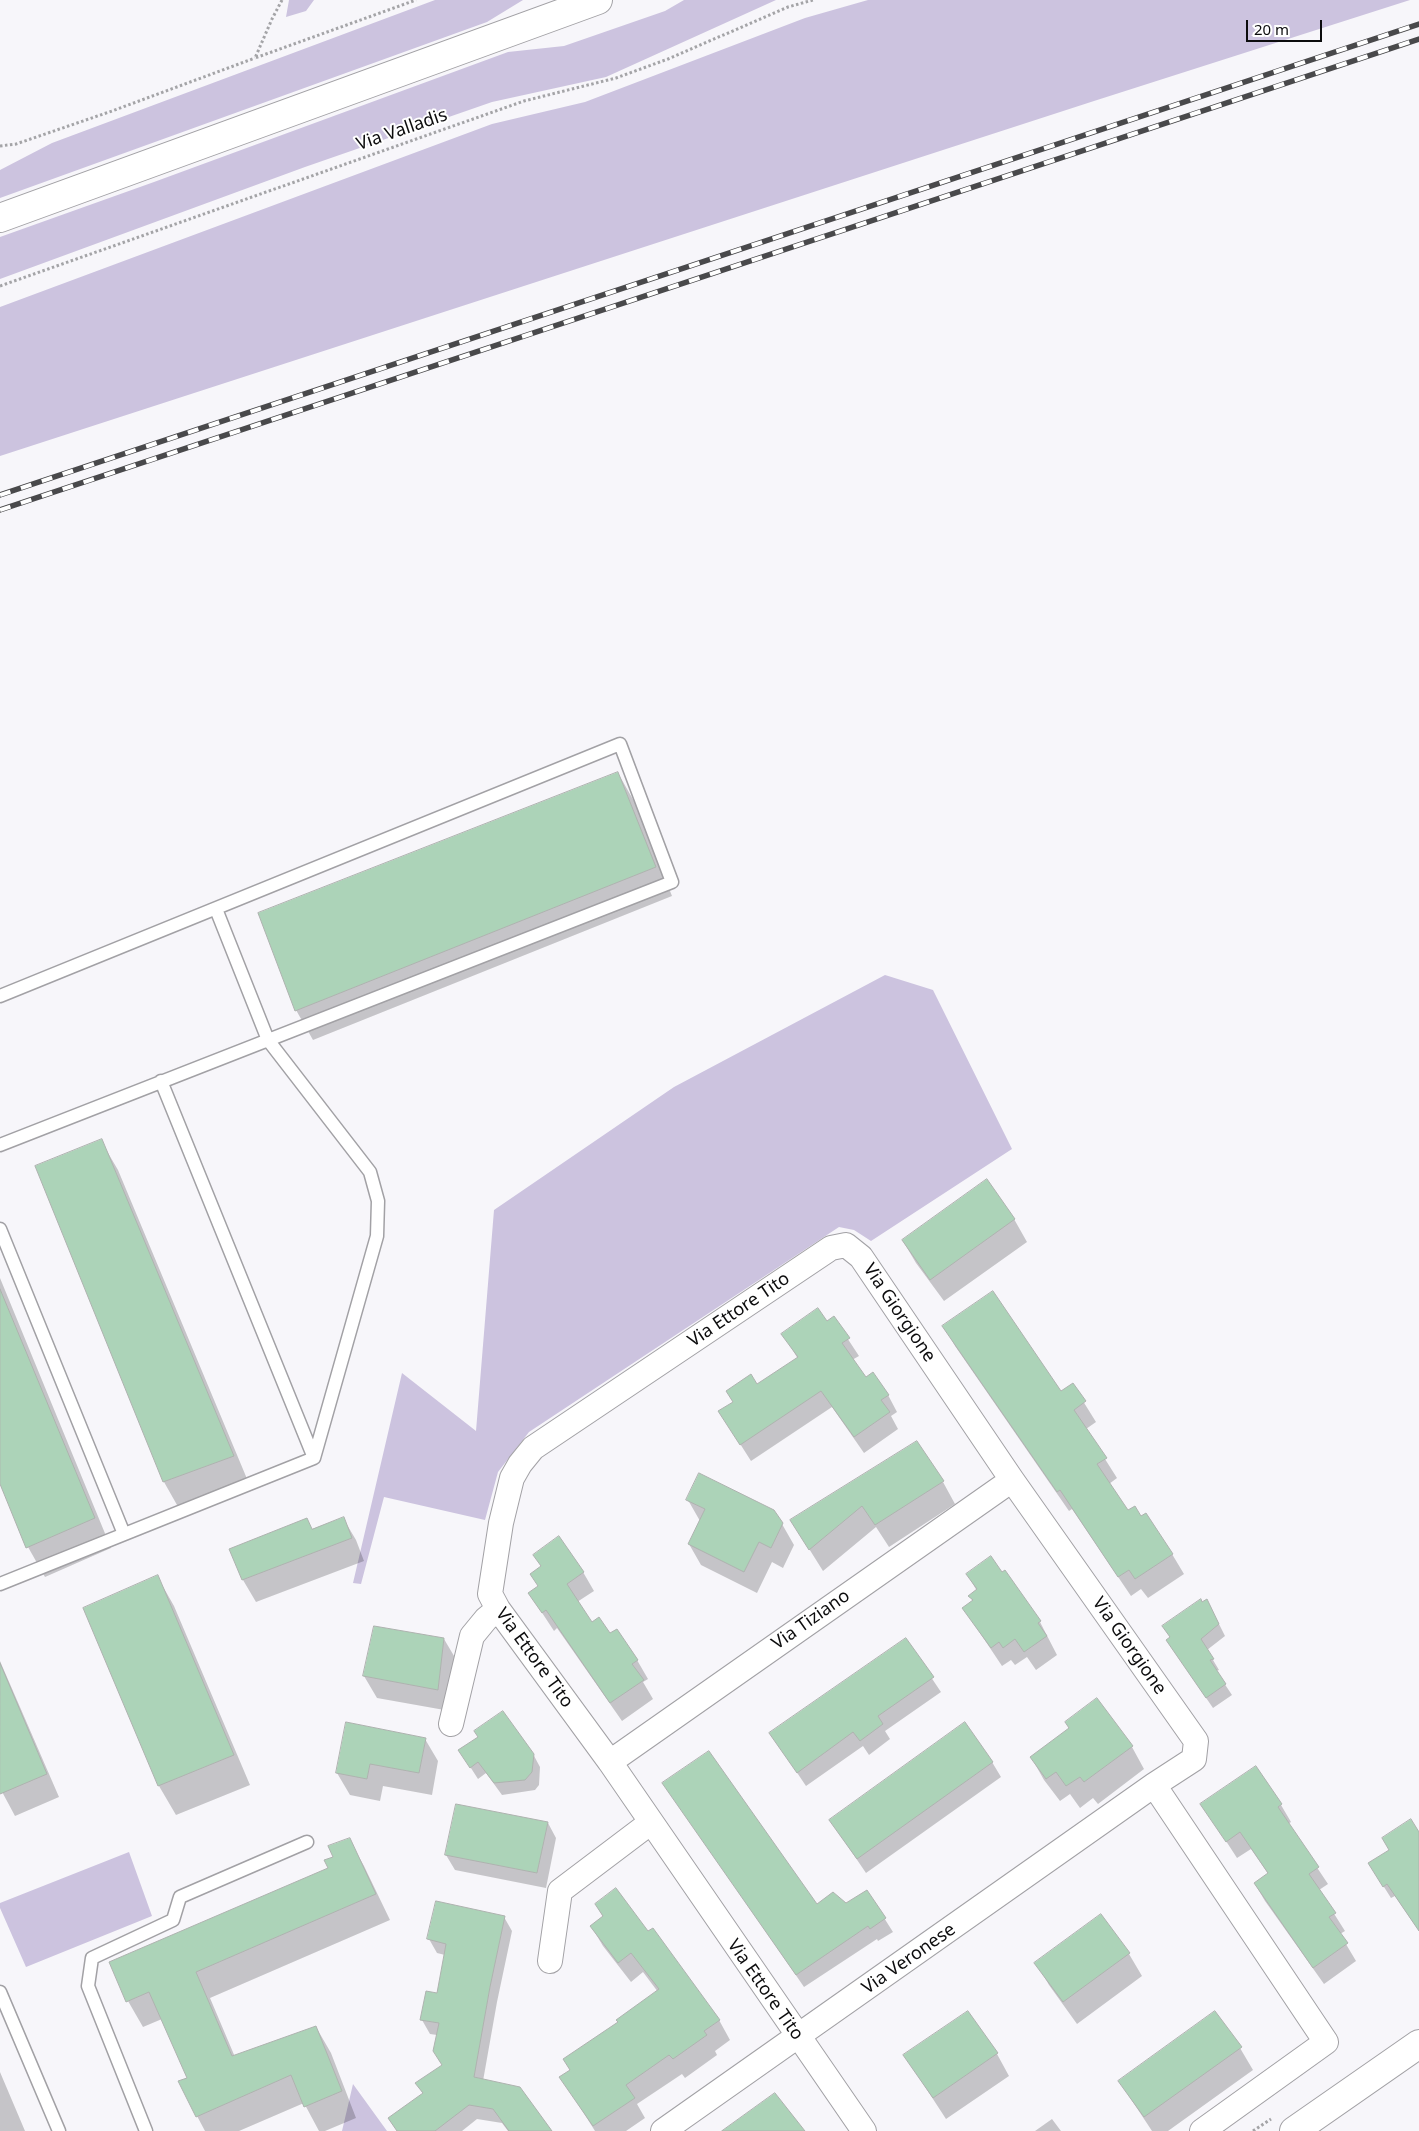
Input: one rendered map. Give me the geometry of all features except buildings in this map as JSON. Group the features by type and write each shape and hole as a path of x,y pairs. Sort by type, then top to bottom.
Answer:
{"main road":[{"path":"0,218 598,0"},
{"path":"1294,2131 1419,2044"}],"street":[{"name":"Via Giorgione","path":"846,1245 861,1258 1012,1480 1196,1741 1194,1758 1154,1786"},
{"name":"Via Ettore Tito","path":"846,1245 831,1248 533,1448 512,1478 501,1523 490,1594 498,1609 610,1762 797,2037 864,2131"},
{"name":"Via Tiziano","path":"610,1762 1012,1480"},
{"path":"451,1724 472,1636 486,1619 498,1609"},
{"path":"1154,1786 1326,2042 1202,2131"},
{"name":"Via Veronese","path":"663,2131 1154,1786"},
{"path":"550,1961 560,1891 650,1823"}],"lane":[{"path":"0,996 620,744 672,882 0,1145"},
{"path":"216,909 268,1040 370,1172 378,1202 377,1236 314,1458"},
{"path":"160,1081 314,1458"},
{"path":"0,1229 124,1534"},
{"path":"0,1584 314,1458"},
{"path":"146,2131 88,1986 92,1958 173,1920 180,1897 308,1842"},
{"path":"0,1992 59,2131"}],"path":[{"path":"255,58 282,0"},
{"path":"0,146 16,144 112,111 416,0"},
{"name":"Via Valladis","path":"0,286 524,101 616,78 668,59 788,7 813,0"}],"shaded area":[{"path":"289,0 314,0 306,11 286,17"},
{"path":"435,0 523,0 487,22 0,198 0,170 52,143"},
{"path":"684,0 776,0 606,77 492,102 305,167 0,279 0,237 508,52 564,46 665,11"},
{"path":"868,0 1410,0 0,456 0,307 492,124 585,102 805,18"},
{"path":"885,975 933,990 1012,1149 871,1241 854,1230 839,1227 529,1432 498,1472 485,1520 384,1497 361,1584 353,1583 402,1373 476,1431 494,1210 674,1087"},
{"path":"129,1852 152,1916 26,1967 0,1908 0,1903"},
{"path":"353,2084 387,2131 342,2131"}],"railway":[{"path":"0,495 1419,24"},
{"path":"0,510 1419,39"}]}
